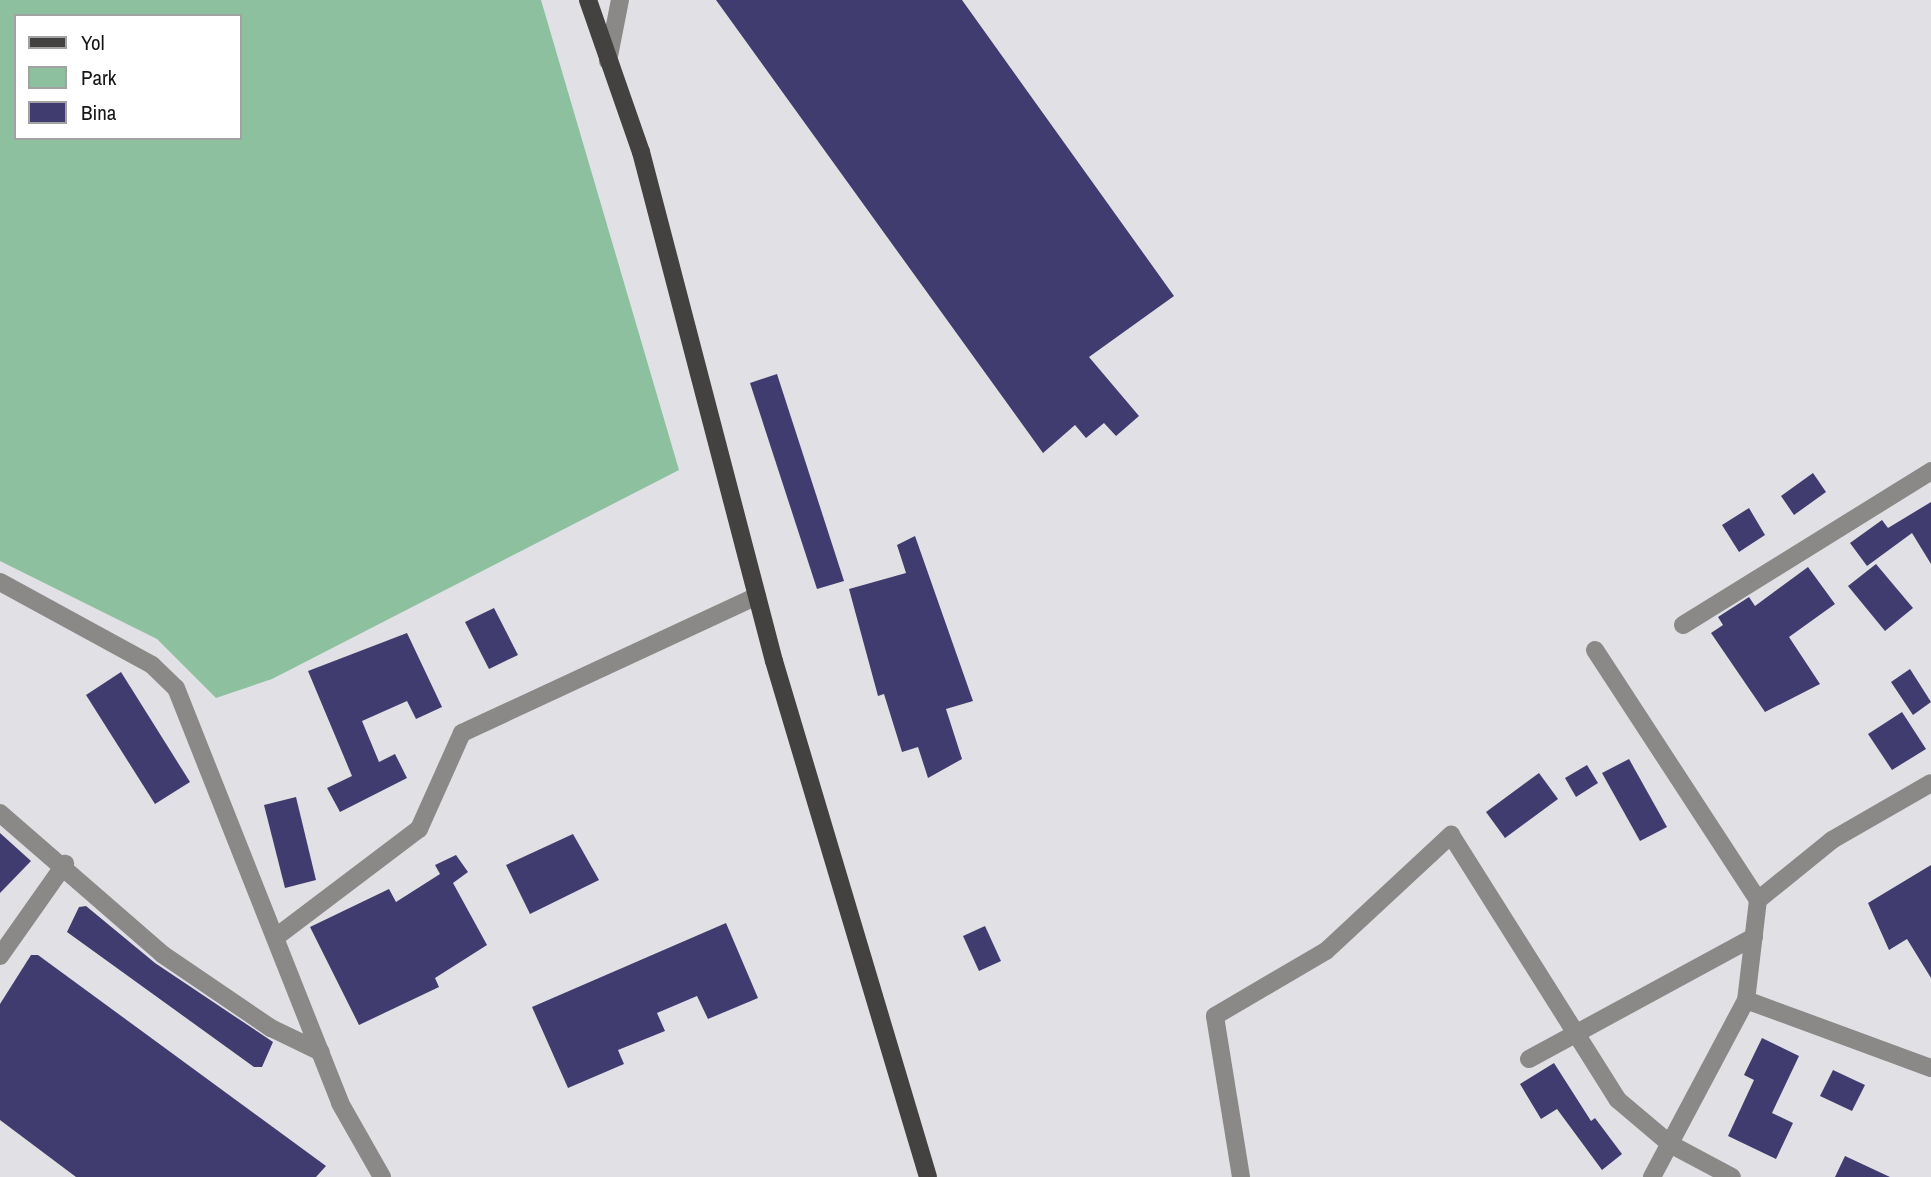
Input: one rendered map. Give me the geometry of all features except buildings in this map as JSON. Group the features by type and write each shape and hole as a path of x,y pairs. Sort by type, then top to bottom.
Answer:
{"main road":[{"path":"588,0 641,152 757,596 928,1177"}],"street":[{"path":"608,61 620,0"},
{"path":"1683,625 1931,471"},
{"path":"0,582 152,665 176,688 340,1103 382,1177"},
{"path":"276,937 419,829 462,733 757,596"},
{"path":"1595,650 1758,900 1746,1000 1652,1177"},
{"path":"1758,900 1832,840 1931,783"},
{"path":"0,813 65,864 162,954 271,1028 321,1052"},
{"path":"1241,1177 1215,1016 1326,951 1451,835 1618,1100 1670,1144 1732,1177"},
{"path":"0,956 65,864"},
{"path":"1529,1059 1754,937"},
{"path":"1746,1000 1931,1068"}],"green space":[{"path":"0,0 541,0 679,470 272,679 216,698 157,639 0,561"}]}
